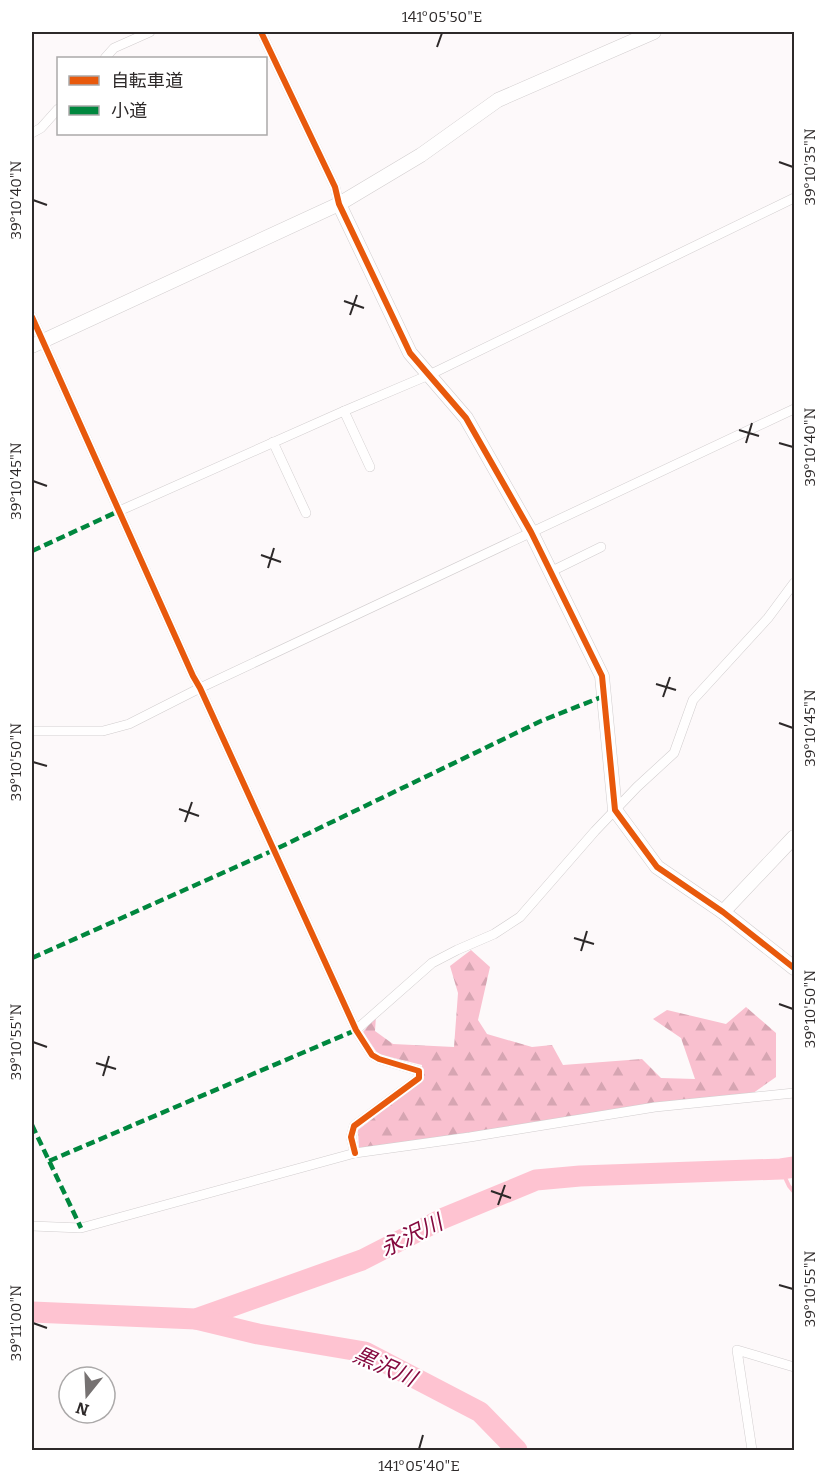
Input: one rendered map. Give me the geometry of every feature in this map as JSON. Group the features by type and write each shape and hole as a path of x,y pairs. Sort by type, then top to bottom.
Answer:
{"street":[{"path":"106,57 114,48 150,32"},
{"path":"261,32 335,186 339,204 410,353 466,418 531,532 602,676 615,810 657,867 723,912 795,968"},
{"path":"37,344 339,204 421,155 498,100 654,32"},
{"path":"32,133 41,128 57,109"},
{"path":"119,511 429,375 795,198"},
{"path":"32,317 37,344 119,511 356,1030 372,1055 418,1071 419,1078 354,1125 351,1137 355,1153"},
{"path":"32,731 103,731 129,724 200,688 795,409"},
{"path":"344,411 370,467"},
{"path":"273,442 306,513"},
{"path":"550,572 601,547"},
{"path":"356,1030 432,963 494,934 520,917 595,831 674,753 693,700 768,618 795,583"},
{"path":"723,912 795,837"},
{"path":"32,1227 81,1228 355,1153 656,1107 795,1093"},
{"path":"752,1450 737,1350 795,1367"}],"green space":[{"path":"471,950 490,967 478,1020 487,1034 532,1047 552,1045 563,1065 642,1059 661,1078 695,1079 681,1038 653,1019 667,1010 726,1024 746,1007 776,1033 776,1077 746,1098 359,1149 358,1130 422,1080 422,1065 378,1054 363,1032 376,1016 375,1031 393,1044 454,1047 458,993 450,966"}],"waterway":[{"name":"永沢川","path":"32,1312 196,1319 362,1260 444,1218 536,1180 794,1167"},
{"path":"781,1169 794,1192"},
{"name":"黒沢川","path":"196,1319 258,1334 365,1352 480,1412 517,1450"}],"marked path":[{"path":"32,551 119,511"},
{"path":"32,958 274,850 541,721 604,696"},
{"path":"49,1161 356,1030"},
{"path":"32,1125 81,1228"}],"cycle path":[{"path":"261,32 335,187 339,204 410,353 466,418 531,532 602,676 615,810 657,867 723,912 794,968"},
{"path":"32,317 193,676 356,1030 372,1055 419,1071 419,1078 354,1126 351,1137 355,1153"}]}
